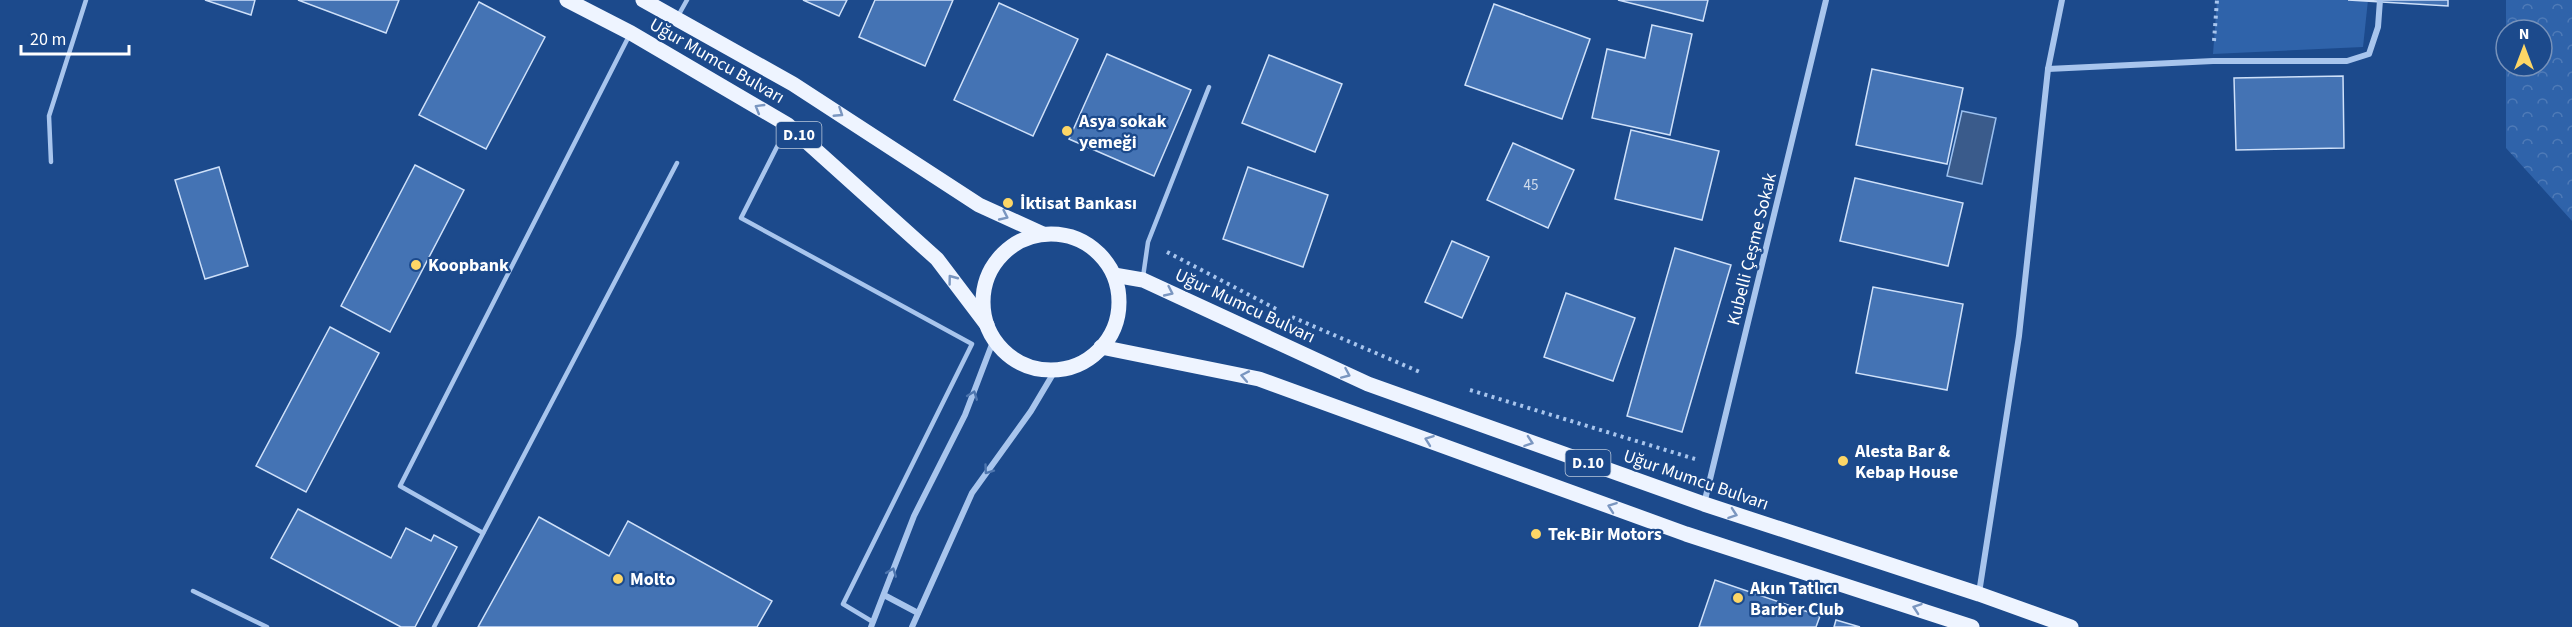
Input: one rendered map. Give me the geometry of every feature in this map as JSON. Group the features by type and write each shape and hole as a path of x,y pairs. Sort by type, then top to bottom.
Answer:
{"main road":[{"name":"Uğur Mumcu Bulvarı","path":"567,0 631,33 788,125 937,259 991,332"},
{"name":"Uğur Mumcu Bulvarı","path":"643,0 793,84 980,205 1043,234"},
{"name":"D.10","path":"1043,234 1078,239 1093,248 1105,260 1114,275 1119,302 1114,327 1101,347 1089,359 1073,366 1056,369 1038,368 1021,362 1006,352 991,332 983,299 989,273 1002,254 1021,241 1043,234"},
{"name":"Uğur Mumcu Bulvarı","path":"1114,275 1143,279 1368,384 1704,504 1979,594 2071,627"},
{"name":"D.10","path":"1101,347 1259,379 1686,534 1972,627"}],"street":[{"name":"Kubelli Çeşme Sokak","path":"1704,504 1826,0"},
{"path":"1979,594 2019,336 2048,69 2062,0"},
{"path":"2048,69 2213,61 2347,61 2368,54 2378,27 2380,0"},
{"path":"872,624 914,516 965,415 991,332"},
{"path":"912,627 972,493 1031,411 1056,369"},
{"path":"884,595 918,613"}],"lane":[{"path":"51,162 49,116 86,0"},
{"path":"677,19 687,0"},
{"path":"483,533 400,486 631,33"},
{"path":"1143,279 1148,242 1209,87"},
{"path":"788,125 741,218 972,344 843,604 872,624"},
{"path":"434,627 677,163"},
{"path":"193,591 267,627"}],"path":[{"path":"2213,61 2217,0"},
{"path":"1283,313 1428,375"},
{"path":"1460,387 1714,465"}],"green space":[{"path":"2217,0 2368,0 2363,47 2213,54"},
{"path":"2506,0 2572,0 2572,221 2506,148 2506,78 2554,78 2554,18 2506,18"}],"shaded area":[{"path":"1962,111 1996,118 1982,184 1947,176"}],"building":[{"path":"205,0 255,0 251,15"},
{"path":"298,0 399,0 386,33"},
{"path":"803,0 847,0 839,16"},
{"path":"875,0 953,0 925,66 859,37"},
{"path":"1618,0 1708,0 1703,21"},
{"path":"2348,0 2448,0 2448,6"},
{"path":"479,2 545,37 486,149 419,115"},
{"path":"999,3 1078,39 1033,136 954,100"},
{"path":"1494,4 1590,39 1562,119 1465,85"},
{"path":"1652,25 1692,34 1670,135 1592,118 1607,49 1645,58"},
{"path":"1107,54 1191,90 1154,176 1069,139"},
{"path":"1269,55 1342,84 1315,152 1242,123"},
{"path":"1872,69 1963,88 1947,164 1856,145"},
{"path":"2343,76 2344,148 2236,150 2234,78"},
{"path":"1631,130 1719,151 1702,220 1615,199"},
{"path":"1513,143 1574,170 1548,228 1487,200"},
{"path":"415,165 464,190 390,332 341,306"},
{"path":"219,167 248,266 205,279 175,180"},
{"path":"1248,167 1328,195 1303,267 1223,239"},
{"path":"1855,178 1963,203 1948,266 1840,241"},
{"path":"1452,241 1489,257 1462,318 1425,302"},
{"path":"1675,248 1731,265 1682,432 1627,416"},
{"path":"1873,287 1963,304 1947,390 1856,373"},
{"path":"1566,293 1635,318 1613,381 1544,357"},
{"path":"330,327 379,353 306,492 256,466"},
{"path":"298,509 391,558 406,528 431,541 434,535 457,547 415,627 401,627 271,558"},
{"name":"Molto","path":"539,517 609,556 628,521 772,601 757,627 478,627"},
{"name":"Akın Tatlıcı Barber Club","path":"1715,580 1820,616 1816,627 1699,627"},
{"path":"1836,620 1860,627 1834,627"}],"place":[{"name":"Asya sokak yemeği","path":"1067,131"},
{"name":"İktisat Bankası","path":"1008,203"},
{"name":"Koopbank","path":"416,265"},
{"name":"Alesta Bar & Kebap House","path":"1843,461"},
{"name":"Tek-Bir Motors","path":"1536,534"},
{"name":"Molto","path":"618,579"},
{"name":"Akın Tatlıcı Barber Club","path":"1738,598"}]}
